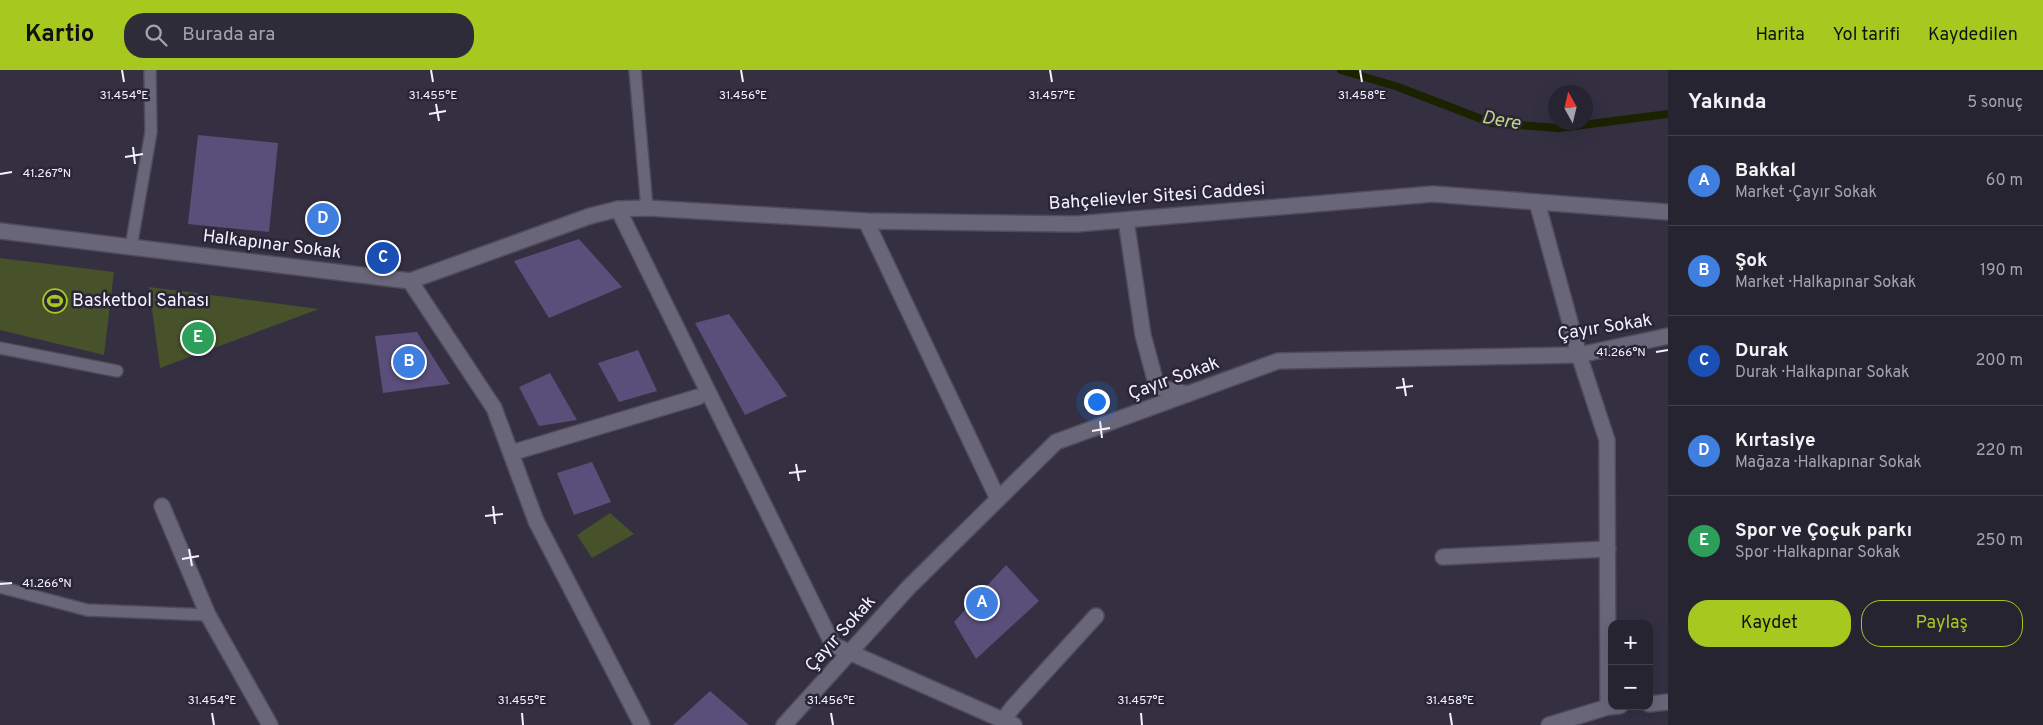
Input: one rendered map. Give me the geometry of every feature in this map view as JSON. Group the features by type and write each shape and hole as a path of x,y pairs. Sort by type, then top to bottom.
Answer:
{"street":[{"name":"Bahçelievler Sitesi Caddesi","path":"647,208 866,220 1076,224 1433,194 1668,212"},
{"path":"1537,202 1579,355 1608,440 1608,549 1612,665"},
{"name":"Halkapınar Sokak","path":"0,230 410,281 590,216 618,209 647,208"},
{"path":"618,209 833,645 1009,723 1013,706 1096,616"},
{"path":"866,220 998,499"},
{"path":"1126,220 1143,335 1156,387 1188,394"},
{"path":"410,281 494,408 536,521 642,725"},
{"name":"Çayır Sokak","path":"784,725 908,588 1056,442 1278,361 1579,355 1668,336"},
{"path":"511,453 698,397"},
{"path":"162,506 208,615 270,725"},
{"path":"1443,557 1608,549"},
{"path":"1653,704 1668,702"},
{"path":"1549,725 1608,709"}],"lane":[{"path":"131,247 151,132 150,70"},
{"path":"635,70 647,208"},
{"path":"0,348 117,370"},
{"path":"0,587 87,610 208,615"}],"green space":[{"name":"Basketbol Sahası","path":"0,258 114,272 104,355 0,330"},
{"path":"149,287 319,309 160,368"},
{"path":"610,513 634,534 592,558 577,535"}],"building":[{"path":"198,135 278,143 269,232 188,224"},
{"path":"579,239 622,287 549,318 514,261"},
{"path":"729,314 787,396 745,415 695,323"},
{"path":"417,332 450,384 383,393 375,336"},
{"path":"638,350 657,391 619,402 598,363"},
{"path":"550,373 577,420 539,426 519,387"},
{"path":"592,462 611,502 574,515 557,473"},
{"path":"1006,565 1039,601 976,659 954,622"},
{"path":"710,691 749,725 673,725"}],"waterway":[{"name":"Dere","path":"1341,70 1398,87 1492,123 1559,128 1668,114"}],"place":[{"name":"Kırtasiye","path":"323,219"},
{"name":"Durak","path":"383,258"},
{"name":"Basketbol Sahası","path":"55,301"},
{"name":"Spor ve Çoçuk parkı","path":"198,338"},
{"name":"Şok","path":"409,362"},
{"name":"Bakkal","path":"982,603"}]}
